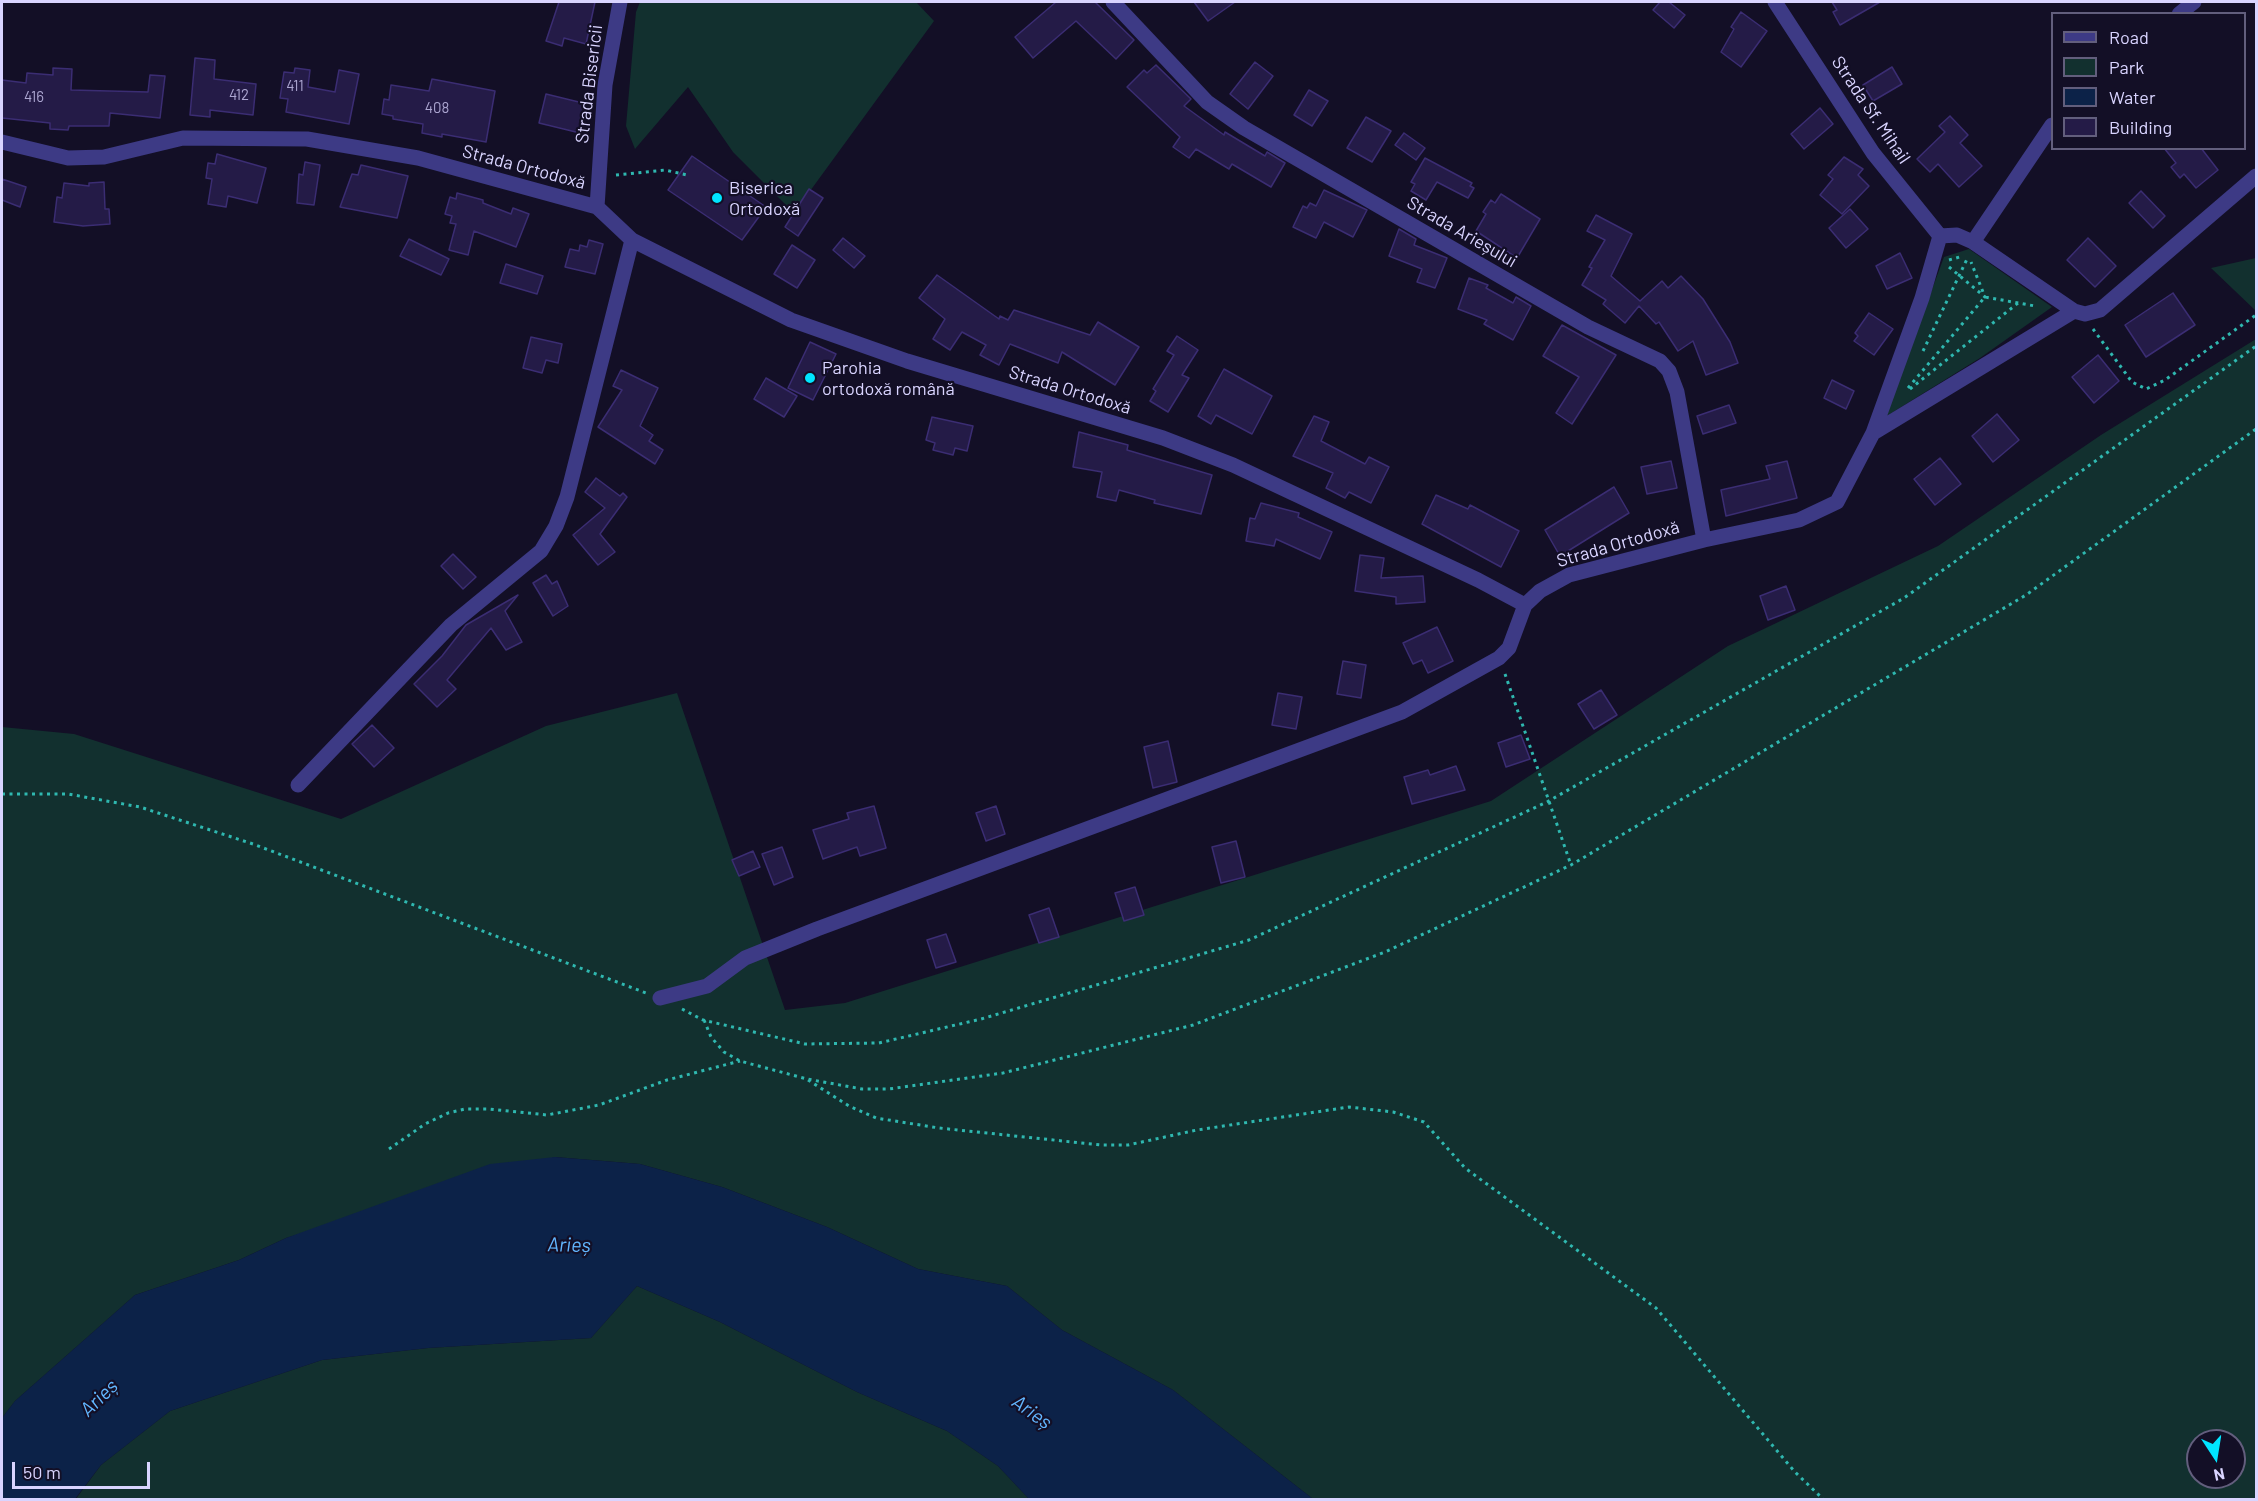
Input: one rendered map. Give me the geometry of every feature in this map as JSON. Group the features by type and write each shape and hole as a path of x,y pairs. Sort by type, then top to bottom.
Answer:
{"street":[{"name":"Strada Bisericii","path":"597,207 605,85 620,2"},
{"name":"Strada Arieșului","path":"1113,2 1206,102 1244,128 1588,327 1660,361 1669,371 1677,392 1704,540"},
{"name":"Strada Sf. Mihail","path":"1776,2 1873,153 1940,236"},
{"path":"2182,12 2194,2"},
{"path":"1971,248 2051,127"},
{"name":"Strada Ortodoxă","path":"2,142 68,158 104,157 183,138 307,139 418,158 597,207 632,240 791,320 907,361 1163,438 1233,465 1478,580 1525,606 1540,591 1569,575 1704,540 1799,520 1837,502 1873,433 1922,298 1940,236"},
{"path":"1873,433 2080,313 2100,310 2256,176"},
{"path":"1940,236 1958,235 1971,248 2080,313"},
{"path":"297,785 451,625 541,551 567,497 632,240"},
{"path":"660,998 706,986 746,958 817,928 1402,712 1499,658 1509,648 1525,606"}],"path":[{"path":"599,178 665,170 687,175"},
{"path":"1920,357 1971,248"},
{"path":"1971,248 1942,262 1984,297 2044,307"},
{"path":"1971,248 1984,297"},
{"path":"1908,389 1984,297"},
{"path":"1908,389 2018,303"},
{"path":"2080,313 2132,382 2146,388 2165,380 2256,315"},
{"path":"1908,389 1939,373"},
{"path":"1908,389 1910,377"},
{"path":"703,1020 711,1037 724,1052 740,1061 807,1079 862,1089 889,1089 1003,1073 1192,1025 1385,952 1571,864 2026,595 2256,429"},
{"path":"1499,658 1571,864"},
{"path":"389,1149 425,1124 448,1113 465,1109 547,1115 599,1105 667,1080 740,1061"},
{"path":"807,1079 849,1106 876,1118 939,1128 1101,1145 1128,1145 1197,1130 1349,1107 1393,1112 1424,1122 1465,1168 1656,1308 1795,1472 1824,1500"}],"green space":[{"path":"640,2 916,2 934,21 794,213 733,152 688,87 635,149 626,126 636,12"},
{"path":"1969,249 2052,307 1980,358 1885,417 1944,257"},
{"path":"2256,258 2256,311 2211,268"},
{"path":"2256,339 2256,1499 1313,1499 1173,1390 1062,1330 1007,1286 918,1269 827,1227 722,1187 640,1164 555,1157 286,1238 239,1260 135,1295 15,1401 2,1418 2,727 74,734 341,819 546,726 677,693 785,1010 845,1003 1491,801 1728,646 1938,546 2101,435"},
{"path":"637,1286 720,1322 857,1392 947,1431 998,1466 1029,1499 75,1500 101,1465 170,1411 322,1360 428,1348 591,1338"}],"water":[{"name":"Arieș","path":"555,1157 640,1164 722,1187 827,1227 918,1269 1007,1286 1062,1330 1173,1390 1313,1499 1029,1499 998,1466 947,1431 857,1392 720,1322 637,1286 591,1338 428,1348 322,1360 170,1411 101,1465 75,1499 2,1499 2,1418 15,1401 135,1295 239,1260 286,1238 490,1164"}],"building":[{"path":"559,2 595,2 586,44 564,38 562,46 546,41"},
{"path":"1056,2 1095,2 1134,40 1116,59 1076,21 1033,58 1015,37"},
{"path":"1194,2 1235,2 1208,21"},
{"path":"1660,2 1669,2 1685,15 1674,28 1653,10"},
{"path":"1832,2 1880,2 1840,25 1833,12 1837,10"},
{"path":"1741,12 1767,31 1741,67 1721,52 1734,29 1731,27"},
{"path":"195,58 215,60 214,79 256,84 253,115 210,110 210,117 190,115"},
{"path":"1255,62 1273,76 1248,109 1230,94"},
{"path":"1156,65 1191,99 1184,106 1224,135 1225,132 1265,156 1267,152 1285,163 1271,187 1232,164 1229,169 1196,149 1189,158 1173,147 1180,137 1127,87 1144,70 1147,73"},
{"path":"1892,67 1902,84 1873,101 1863,85"},
{"path":"53,68 72,69 71,90 148,92 150,75 165,76 160,118 110,113 109,126 69,126 68,130 50,129 50,123 2,118 2,80 26,83 27,73 53,75"},
{"path":"295,68 310,70 308,87 335,92 339,70 359,74 349,124 286,112 288,99 280,98 284,72 294,73"},
{"path":"432,79 495,91 486,142 422,133 423,124 393,119 393,116 382,114 384,99 389,100 391,85 429,91"},
{"path":"1309,90 1328,101 1312,126 1294,115"},
{"path":"546,94 587,104 580,133 539,123"},
{"path":"1820,108 1833,124 1804,149 1791,134"},
{"path":"1950,116 1968,135 1960,143 1982,166 1959,187 1938,164 1930,172 1917,159 1945,132 1939,126"},
{"path":"1366,117 1391,131 1372,162 1347,148"},
{"path":"1404,133 1425,148 1416,160 1395,145"},
{"path":"2166,150 2203,150 2218,170 2196,188 2184,174 2180,178 2171,167 2176,163"},
{"path":"217,154 266,168 257,203 228,196 226,207 208,204 212,179 206,178 208,163 215,164"},
{"name":"Biserica Ortodoxă","path":"692,156 766,207 742,240 668,190"},
{"path":"1844,157 1863,169 1858,175 1869,186 1842,214 1820,195 1833,179 1828,175"},
{"path":"1425,158 1472,183 1470,186 1474,188 1468,198 1437,182 1426,200 1411,191 1415,184 1411,182"},
{"path":"305,162 320,165 314,205 297,203 299,174 303,175"},
{"path":"361,165 408,176 397,218 340,207 352,174 358,175"},
{"path":"2,179 26,187 20,207 2,200"},
{"path":"104,182 105,209 109,209 110,224 83,226 54,222 57,197 62,198 64,183 89,186 89,183"},
{"path":"809,189 823,198 798,236 785,227"},
{"path":"1324,190 1367,210 1353,237 1324,222 1316,238 1293,227 1303,206 1307,208 1310,203 1316,206"},
{"path":"2141,191 2165,216 2153,228 2129,203"},
{"path":"457,193 483,200 483,203 511,214 513,208 529,214 516,247 474,231 468,255 449,250 456,224 450,223 452,216 445,214 450,197 456,199"},
{"path":"1501,194 1540,219 1517,258 1476,231 1486,214 1483,212 1491,200 1495,203"},
{"path":"1850,209 1868,229 1846,248 1829,228"},
{"path":"1596,215 1632,234 1611,276 1640,301 1662,281 1668,288 1681,276 1703,299 1730,342 1738,363 1706,375 1693,341 1678,351 1659,322 1656,324 1639,306 1625,323 1603,304 1606,300 1582,285 1592,268 1589,267 1605,240 1587,231"},
{"path":"1399,229 1416,239 1414,245 1447,258 1435,288 1417,282 1422,269 1389,256"},
{"path":"843,238 865,256 854,268 833,250"},
{"path":"2088,238 2116,266 2095,287 2067,260"},
{"path":"409,239 449,259 441,275 400,256"},
{"path":"589,240 603,244 595,274 565,267 570,249 579,251 580,245 587,247"},
{"path":"792,245 815,260 797,288 774,274"},
{"path":"1900,253 1912,278 1887,289 1876,266"},
{"path":"506,264 543,276 537,294 500,283"},
{"path":"937,275 999,319 1000,316 1008,320 1014,310 1090,335 1098,322 1139,347 1115,385 1062,352 1058,363 1010,344 999,365 980,355 986,345 962,332 950,350 933,339 945,319 919,298"},
{"path":"1469,278 1488,285 1486,288 1513,303 1516,297 1531,306 1513,340 1484,324 1487,320 1458,309"},
{"path":"2173,293 2195,325 2146,357 2125,325"},
{"path":"1869,313 1893,329 1874,355 1854,341 1858,336 1855,333"},
{"path":"1562,325 1616,355 1572,424 1556,413 1579,377 1543,356"},
{"path":"1177,336 1198,350 1182,375 1189,378 1168,412 1150,401 1156,391 1153,389 1174,355 1167,351"},
{"path":"531,337 562,344 558,363 546,360 542,373 523,368"},
{"name":"Parohia ortodoxă română","path":"810,342 836,354 813,400 788,388"},
{"path":"2098,355 2119,381 2094,403 2072,377"},
{"path":"1224,369 1272,396 1252,434 1216,415 1211,424 1198,416"},
{"path":"621,370 658,388 640,426 653,435 649,441 663,450 655,464 598,427 622,390 613,386"},
{"path":"766,378 797,396 784,417 754,399"},
{"path":"1832,380 1854,391 1846,409 1824,398"},
{"path":"1729,405 1736,423 1703,434 1697,416"},
{"path":"1997,414 2019,440 1993,462 1972,436"},
{"path":"1314,416 1329,422 1321,441 1365,464 1369,457 1389,467 1371,503 1349,492 1345,498 1326,488 1333,473 1293,456"},
{"path":"932,417 973,426 967,451 955,448 953,455 933,450 935,443 926,440"},
{"path":"1079,432 1128,445 1127,450 1212,475 1201,514 1154,503 1155,500 1119,490 1116,501 1097,497 1102,472 1073,467"},
{"path":"1940,458 1961,484 1935,505 1914,479"},
{"path":"1671,461 1677,488 1647,494 1641,467"},
{"path":"1787,461 1797,498 1726,516 1721,490 1770,479 1766,466"},
{"path":"596,478 620,496 623,493 627,497 600,534 615,552 598,565 573,535 605,508 585,492"},
{"path":"1614,487 1629,513 1560,556 1545,530"},
{"path":"1436,495 1468,509 1470,505 1519,531 1501,567 1422,524"},
{"path":"1261,503 1299,513 1298,517 1332,532 1320,559 1276,539 1274,546 1246,541 1250,518 1255,519"},
{"path":"453,554 476,577 463,589 441,566"},
{"path":"1360,555 1384,558 1381,578 1423,576 1425,602 1396,604 1396,597 1355,591"},
{"path":"546,575 552,584 557,581 568,606 553,616 533,583"},
{"path":"1786,586 1795,610 1768,620 1760,596"},
{"path":"518,595 505,611 522,642 506,650 491,628 447,680 456,689 437,707 414,684 442,656 466,625"},
{"path":"1437,627 1453,661 1428,673 1422,660 1413,664 1403,643"},
{"path":"1343,661 1366,665 1361,698 1337,694"},
{"path":"1601,690 1617,715 1594,729 1578,704"},
{"path":"1278,693 1302,697 1296,729 1272,725"},
{"path":"372,725 394,748 374,767 352,744"},
{"path":"1521,735 1530,759 1506,767 1498,743"},
{"path":"1168,741 1177,782 1153,788 1144,747"},
{"path":"1456,766 1465,790 1412,804 1404,777 1428,770 1430,775"},
{"path":"874,806 886,848 860,856 857,847 823,859 813,830 849,819 847,813"},
{"path":"996,806 1005,834 986,841 976,813"},
{"path":"1236,841 1245,877 1221,883 1212,847"},
{"path":"782,847 793,877 774,885 762,854"},
{"path":"753,851 760,867 739,876 732,860"},
{"path":"1135,887 1144,915 1124,921 1115,893"},
{"path":"1049,908 1059,937 1039,943 1029,915"},
{"path":"946,934 956,962 936,968 927,940"}],"place":[{"name":"Biserica Ortodoxă","path":"717,198"},
{"name":"Parohia ortodoxă română","path":"810,378"}]}
